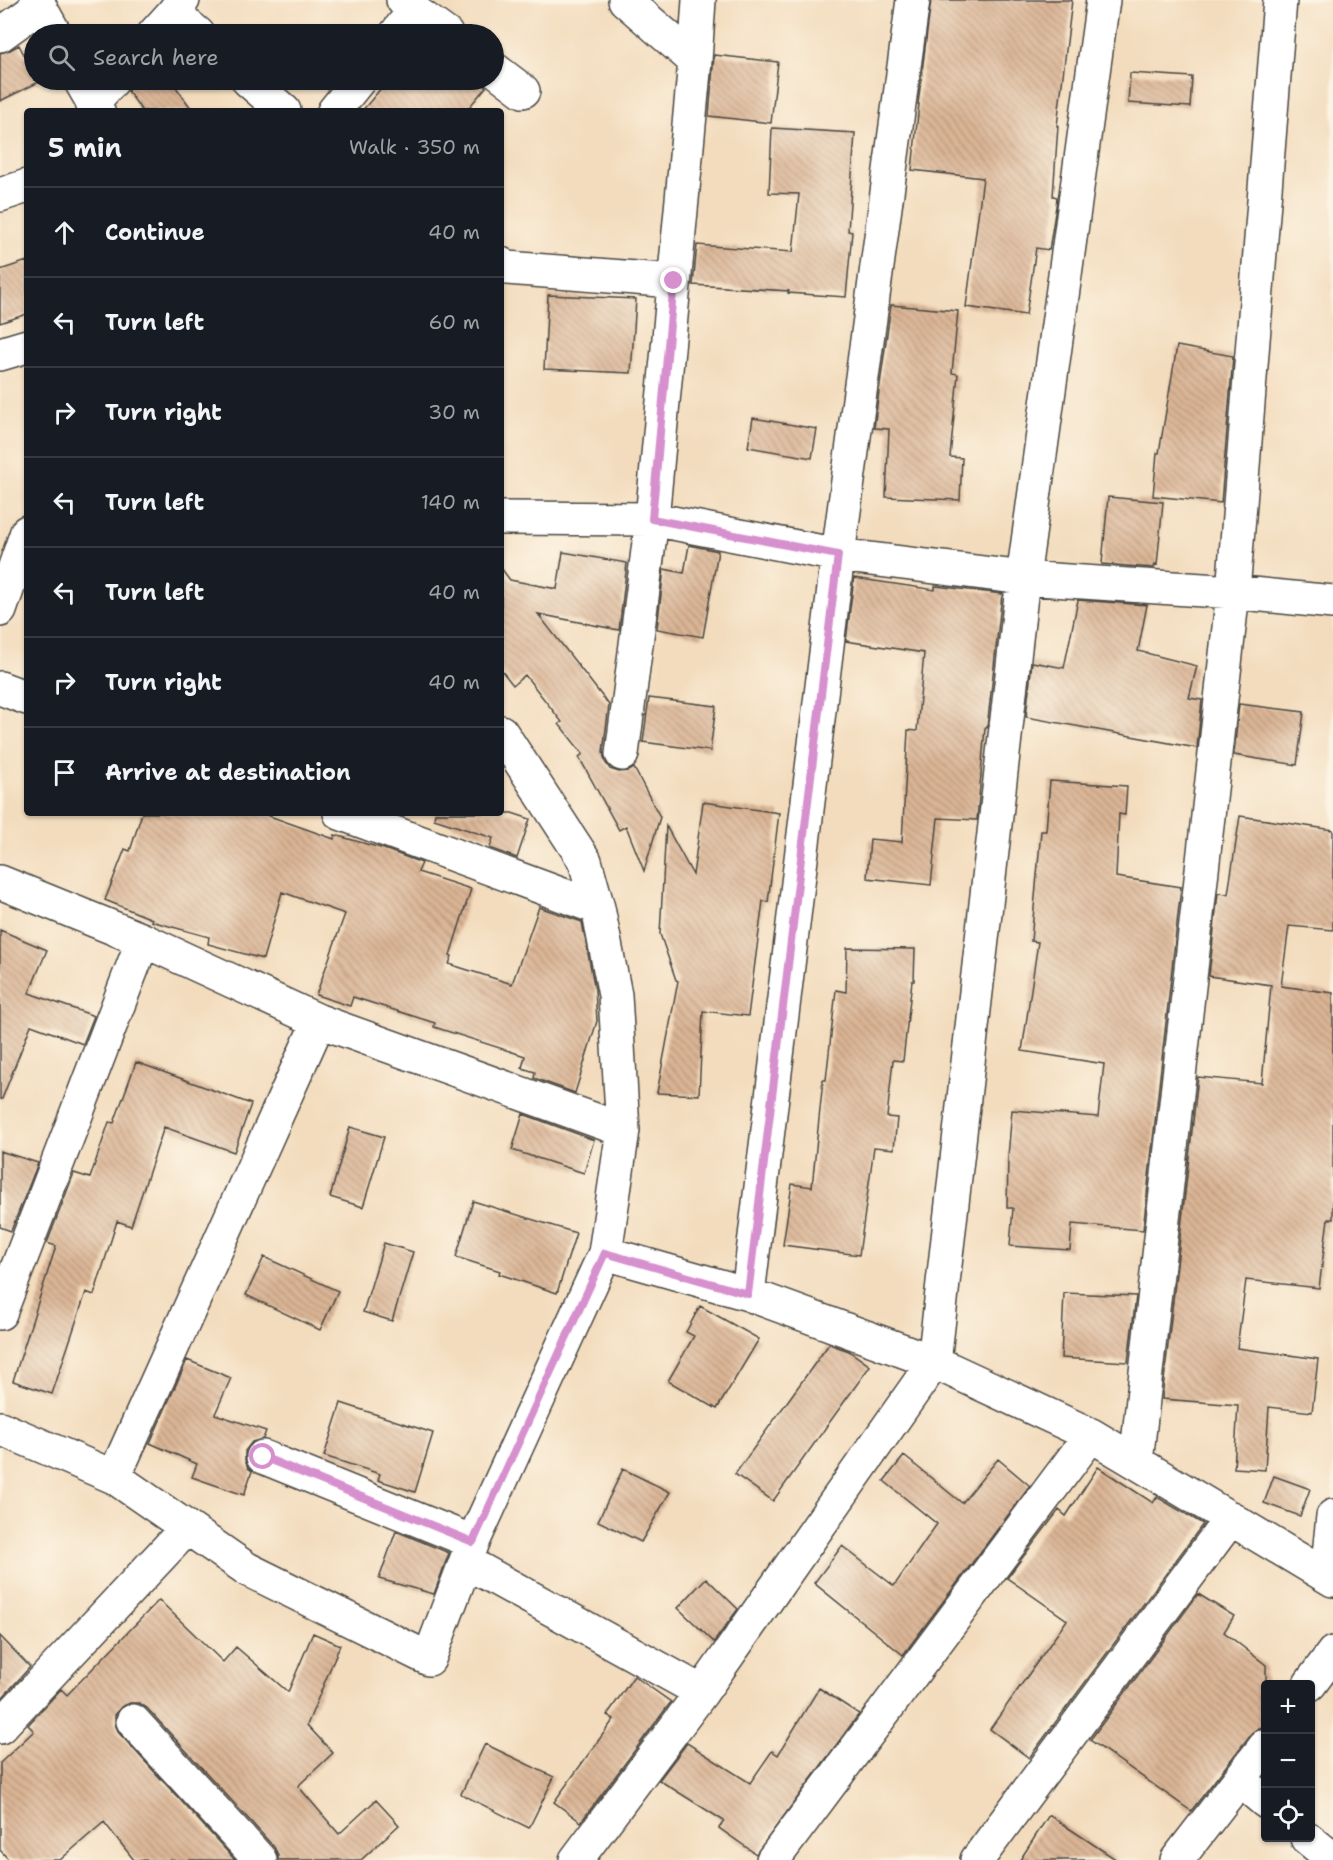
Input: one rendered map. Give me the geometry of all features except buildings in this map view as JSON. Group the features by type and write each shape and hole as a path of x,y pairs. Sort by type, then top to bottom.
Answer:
{"street":[{"path":"625,0 695,60"},
{"path":"621,754 652,519 699,0"},
{"path":"748,1294 838,555 913,0"},
{"path":"576,1860 702,1692 934,1362 1023,578 1103,0"},
{"path":"1136,1462 1233,592 1280,0"},
{"path":"0,35 38,3 50,24"},
{"path":"404,15 424,24"},
{"path":"504,77 523,91"},
{"path":"260,90 281,108"},
{"path":"336,108 351,90"},
{"path":"0,195 24,187"},
{"path":"504,266 674,281"},
{"path":"0,354 24,346"},
{"path":"504,518 652,519 838,555 1023,578 1233,592 1333,602"},
{"path":"0,610 24,541"},
{"path":"0,688 24,697"},
{"path":"0,1428 114,1477 247,1569 429,1659 470,1552 605,1253 623,1130 615,996 598,908 585,861 504,737"},
{"path":"348,816 598,908"},
{"path":"0,882 143,940 319,1021 623,1130"},
{"path":"0,1313 143,940"},
{"path":"114,1477 319,1021"},
{"path":"605,1253 748,1294 934,1362 1091,1435 1330,1577 1333,1516"},
{"path":"774,1860 1091,1435"},
{"path":"263,1457 470,1552 702,1692"},
{"path":"977,1860 1231,1518"},
{"path":"0,1727 187,1528"},
{"path":"1313,1680 1333,1653"},
{"path":"133,1721 260,1860"},
{"path":"1177,1860 1261,1752"},
{"path":"1240,1780 1261,1798"},
{"path":"1312,1842 1333,1859"}],"route":[{"path":"263,1457 473,1542 605,1253 748,1294 838,555 652,519 674,281"}]}
